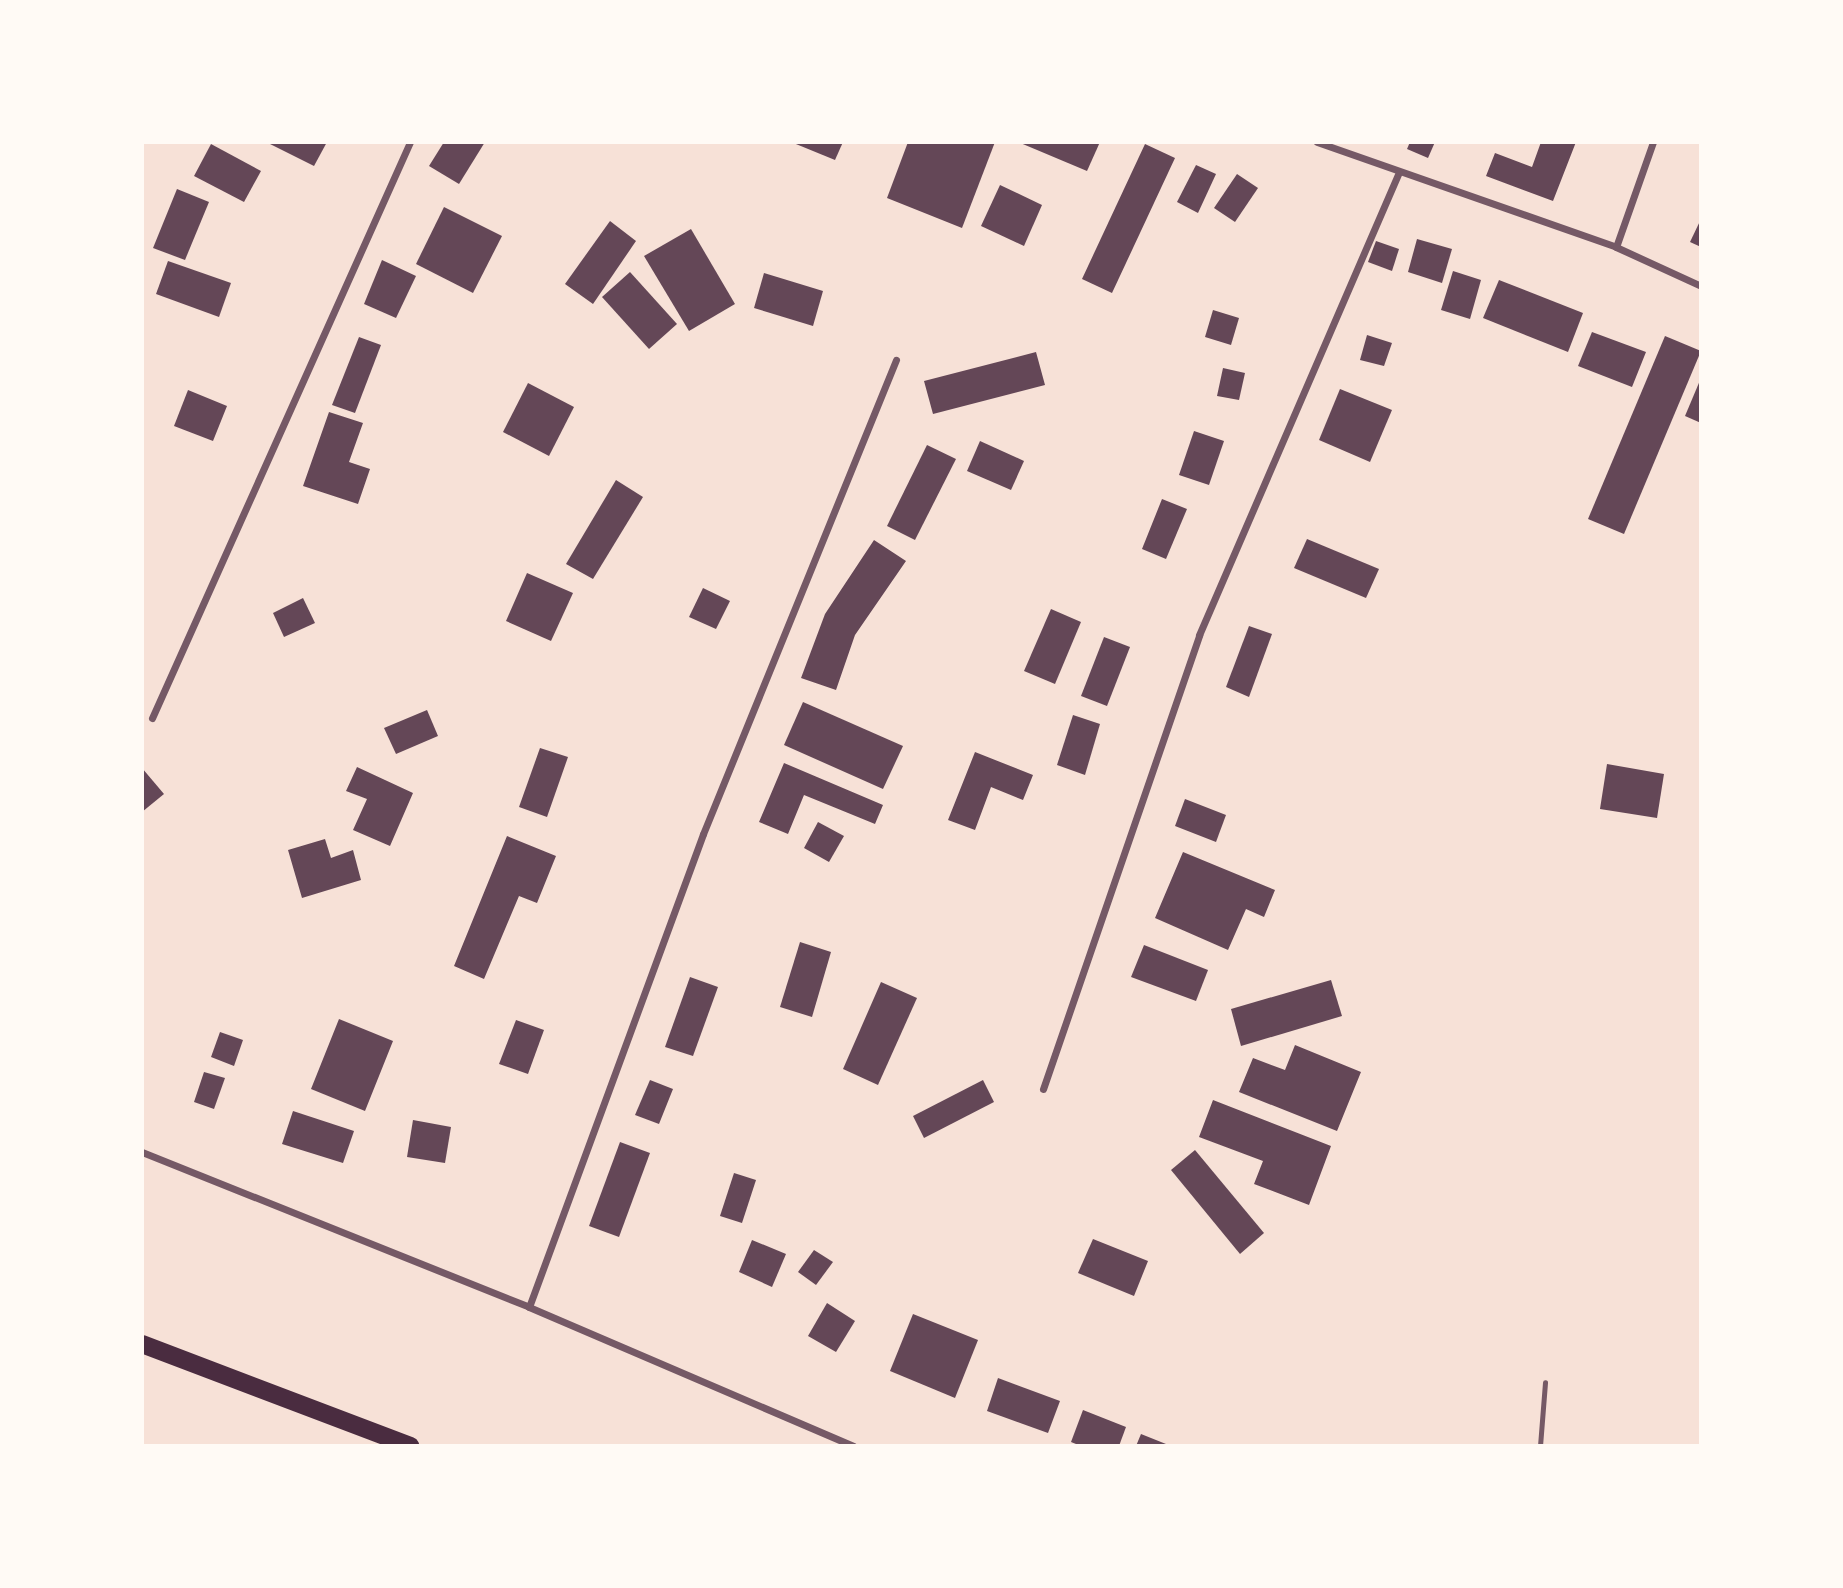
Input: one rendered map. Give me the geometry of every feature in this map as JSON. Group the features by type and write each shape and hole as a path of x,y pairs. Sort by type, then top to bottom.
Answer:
{"main road":[{"path":"142,1344 410,1446"}],"street":[{"path":"152,718 410,142"},
{"path":"1317,142 1616,247 1701,286"},
{"path":"1616,247 1653,142"},
{"path":"1043,1089 1199,635 1399,172"},
{"path":"529,1307 703,834 896,360"},
{"path":"142,1152 529,1307 853,1446"}],"lane":[{"path":"1540,1446 1545,1382"}],"building":[{"path":"266,142 327,142 314,166"},
{"path":"444,142 485,142 459,184 429,166"},
{"path":"791,142 843,142 835,160"},
{"path":"908,142 995,142 962,228 887,198"},
{"path":"1018,142 1100,142 1087,171"},
{"path":"1410,142 1435,142 1428,158 1407,149"},
{"path":"1541,142 1576,142 1553,201 1486,176 1495,153 1532,167"},
{"path":"211,144 261,171 244,202 194,176"},
{"path":"1145,144 1175,158 1112,293 1082,279"},
{"path":"1196,165 1216,174 1198,213 1177,202"},
{"path":"1237,174 1258,188 1235,222 1214,208"},
{"path":"1000,185 1042,205 1024,246 981,226"},
{"path":"177,189 209,202 185,260 153,248"},
{"path":"444,207 502,236 473,293 416,264"},
{"path":"1701,219 1701,247 1690,242"},
{"path":"610,221 636,241 593,304 565,284"},
{"path":"691,229 735,304 689,331 644,256"},
{"path":"1417,239 1452,249 1442,283 1408,272"},
{"path":"1376,241 1399,249 1392,271 1368,262"},
{"path":"382,260 416,276 396,318 364,304"},
{"path":"168,261 231,283 219,317 156,294"},
{"path":"1453,271 1481,280 1470,319 1441,310"},
{"path":"630,272 677,324 649,349 602,297"},
{"path":"764,273 823,291 813,326 754,308"},
{"path":"1499,280 1583,313 1568,352 1483,318"},
{"path":"1213,310 1239,318 1231,345 1205,337"},
{"path":"1592,332 1646,352 1632,387 1578,366"},
{"path":"1367,335 1392,343 1384,366 1360,360"},
{"path":"1665,336 1701,351 1624,534 1588,519"},
{"path":"359,337 381,345 355,413 332,405"},
{"path":"1036,352 1045,385 933,414 924,381"},
{"path":"1223,368 1245,373 1239,400 1217,396"},
{"path":"1701,378 1701,423 1685,416"},
{"path":"528,383 574,407 549,456 503,432"},
{"path":"1340,389 1392,410 1370,462 1319,440"},
{"path":"188,390 227,406 213,441 174,426"},
{"path":"329,412 363,423 349,462 370,469 358,504 303,486"},
{"path":"1194,431 1224,441 1209,485 1179,475"},
{"path":"980,441 1024,461 1011,490 967,471"},
{"path":"927,445 956,459 915,540 887,526"},
{"path":"616,480 643,497 593,579 566,564"},
{"path":"1162,499 1187,509 1166,559 1142,549"},
{"path":"1307,539 1379,569 1366,598 1294,568"},
{"path":"874,540 906,561 855,635 836,690 801,678 825,614"},
{"path":"527,573 573,593 551,641 506,621"},
{"path":"703,588 730,601 716,629 689,617"},
{"path":"303,598 315,623 284,637 273,613"},
{"path":"1051,609 1081,622 1055,684 1024,671"},
{"path":"1249,626 1272,634 1249,697 1226,687"},
{"path":"1104,637 1130,647 1107,706 1081,696"},
{"path":"803,702 903,746 883,789 784,745"},
{"path":"427,710 438,736 396,754 384,728"},
{"path":"1073,715 1100,724 1085,775 1057,765"},
{"path":"540,748 568,757 547,817 519,807"},
{"path":"975,752 1033,775 1023,800 991,787 975,830 948,820"},
{"path":"784,763 883,805 875,824 804,795 788,834 759,822"},
{"path":"1607,764 1664,774 1657,818 1600,809"},
{"path":"357,767 413,793 390,846 353,830 367,799 346,791"},
{"path":"142,768 164,794 142,812"},
{"path":"1185,799 1226,815 1216,842 1175,826"},
{"path":"818,822 844,836 829,862 804,848"},
{"path":"507,836 556,856 537,903 519,896 484,979 454,966"},
{"path":"325,839 331,858 353,850 361,880 302,898 288,850"},
{"path":"1183,852 1275,890 1264,917 1246,909 1228,950 1155,918"},
{"path":"800,942 831,952 812,1017 780,1007"},
{"path":"1144,945 1208,970 1196,1001 1131,977"},
{"path":"690,977 718,987 693,1056 665,1047"},
{"path":"1331,980 1342,1016 1241,1046 1231,1009"},
{"path":"881,982 917,998 878,1085 843,1069"},
{"path":"339,1019 393,1041 365,1111 311,1089"},
{"path":"516,1020 544,1030 528,1074 499,1064"},
{"path":"220,1032 243,1040 234,1066 211,1057"},
{"path":"1295,1045 1361,1072 1337,1131 1239,1092 1253,1058 1285,1070"},
{"path":"204,1072 225,1078 214,1109 194,1102"},
{"path":"650,1080 673,1089 659,1124 635,1115"},
{"path":"983,1080 994,1102 924,1138 913,1116"},
{"path":"1213,1100 1331,1146 1309,1205 1254,1184 1263,1161 1199,1137"},
{"path":"293,1111 354,1131 343,1163 282,1144"},
{"path":"413,1120 451,1127 445,1163 407,1157"},
{"path":"620,1142 650,1153 619,1237 589,1226"},
{"path":"1195,1150 1264,1233 1240,1254 1171,1170"},
{"path":"734,1173 756,1180 742,1223 720,1216"},
{"path":"1093,1239 1148,1261 1134,1296 1078,1273"},
{"path":"752,1240 786,1254 772,1287 739,1272"},
{"path":"814,1250 833,1262 816,1285 798,1272"},
{"path":"827,1303 855,1321 836,1352 808,1336"},
{"path":"913,1314 978,1340 955,1398 890,1371"},
{"path":"998,1378 1060,1401 1048,1433 987,1411"},
{"path":"1083,1410 1126,1427 1119,1446 1081,1446 1071,1442"},
{"path":"1141,1434 1171,1446 1136,1446"}]}
